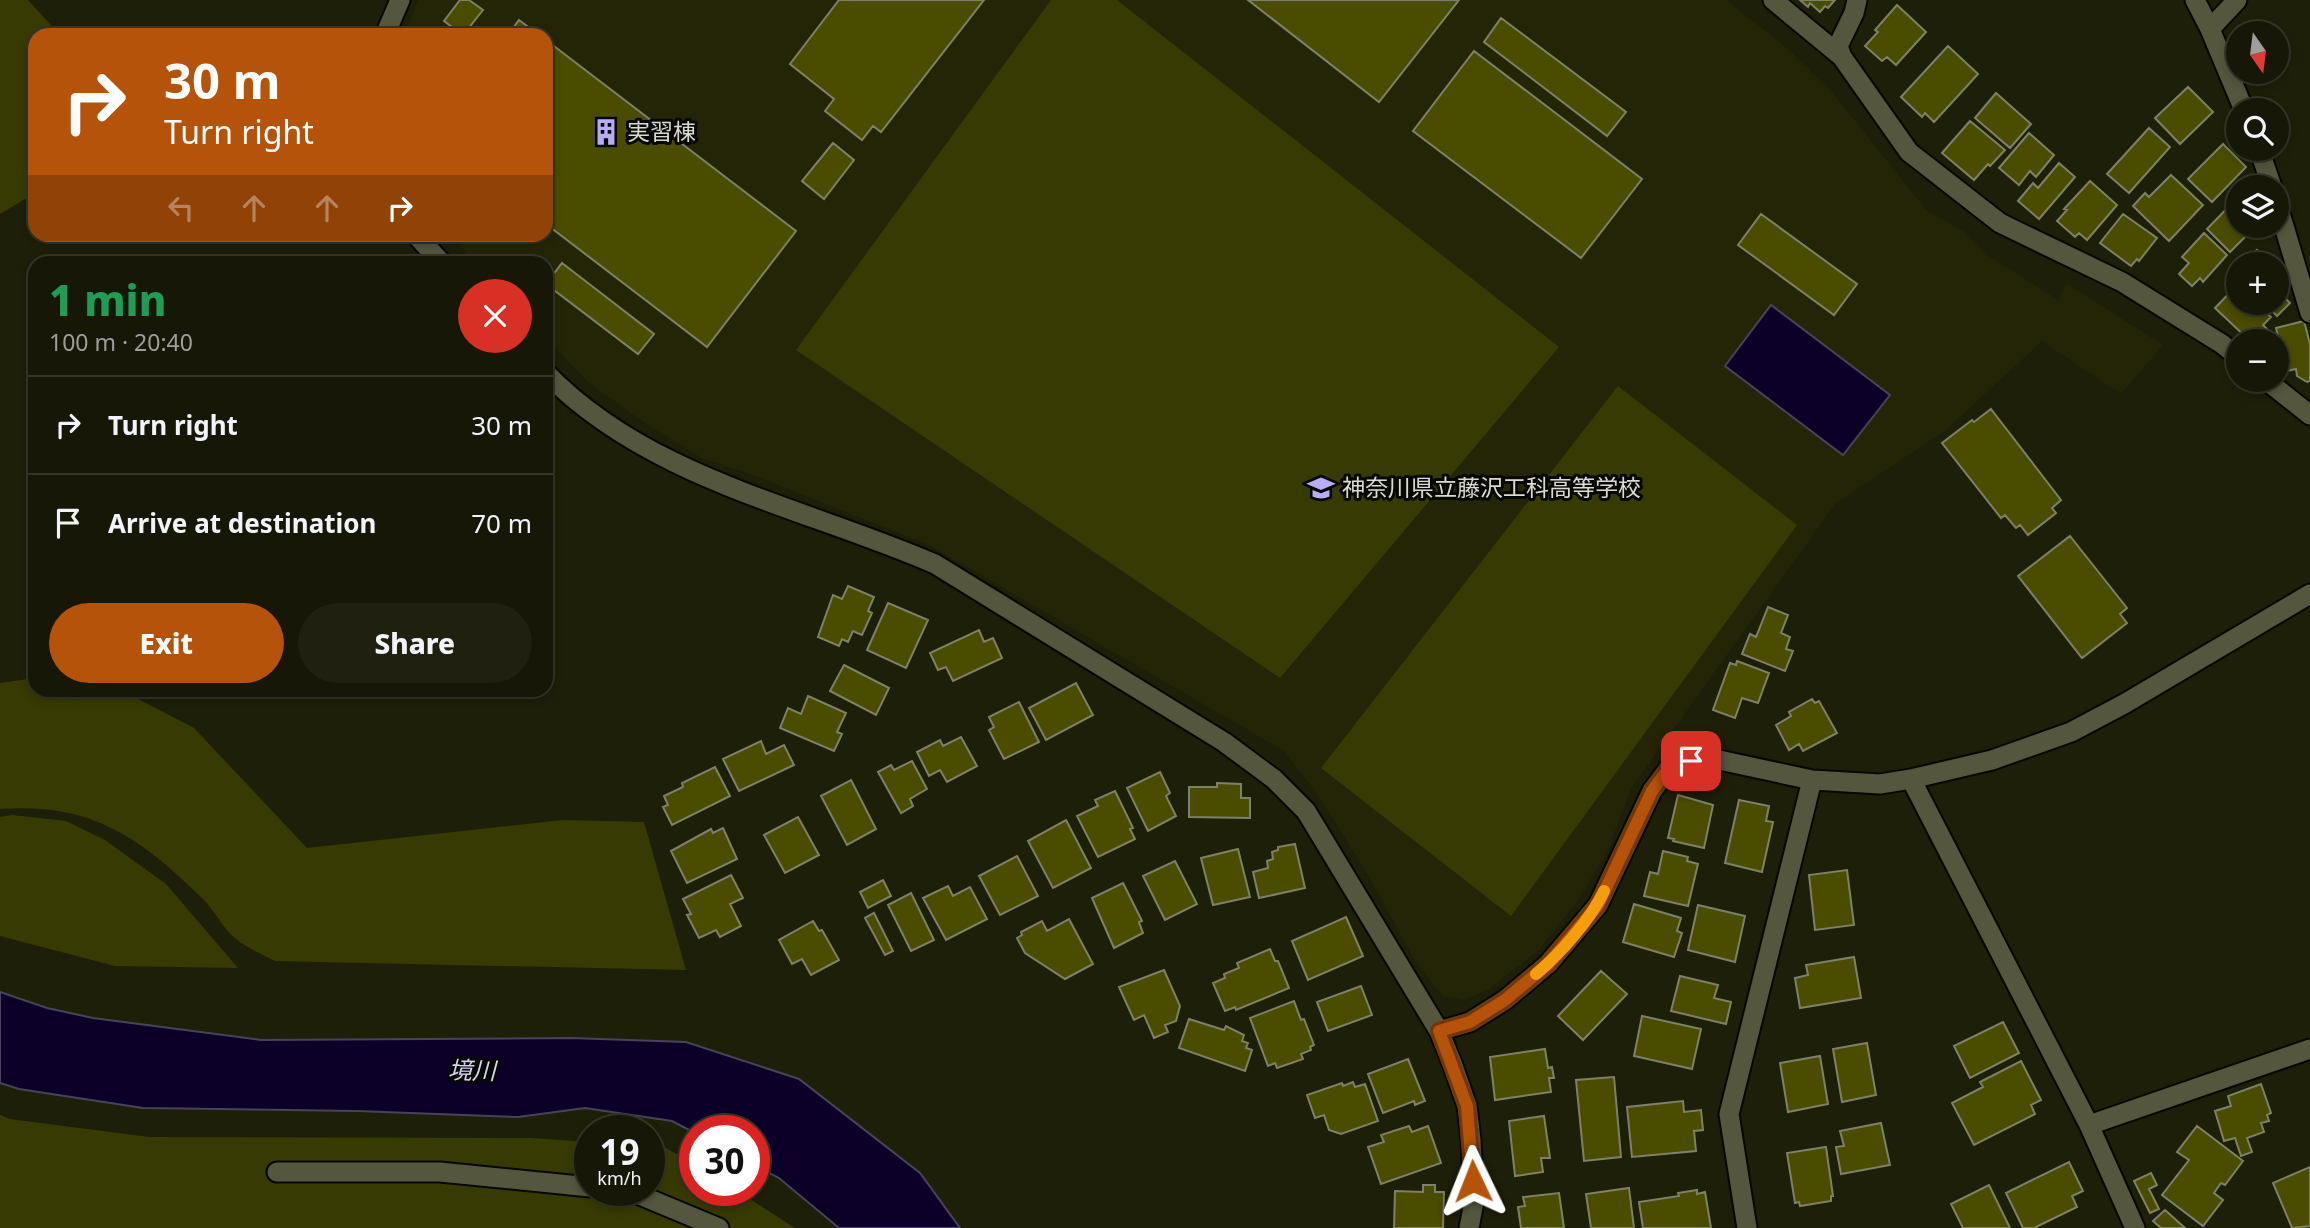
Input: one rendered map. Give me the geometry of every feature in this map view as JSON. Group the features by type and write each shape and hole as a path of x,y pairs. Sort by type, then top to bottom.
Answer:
{"street":[{"path":"388,28 400,0"},
{"path":"1773,0 1842,57"},
{"path":"1857,0 1854,13 1838,46 1842,57 1909,152 2000,223 2122,282 2226,347"},
{"path":"2195,0 2239,98"},
{"path":"2210,29 2236,0"},
{"path":"2288,238 2310,313"},
{"path":"423,242 436,256"},
{"path":"553,379 592,413 635,440 685,466 748,494 896,547 935,564 1224,742 1274,779 1306,811 1439,1031 1467,1106 1474,1202 1469,1228"},
{"path":"2281,392 2310,415"},
{"path":"1439,1031 1470,1022 1505,1000 1548,964 1598,905 1652,791 1672,764 1710,758 1812,780 1880,783 1911,779 1992,760 2071,732 2124,705 2310,594"},
{"path":"1911,779 2089,1125 2135,1228"},
{"path":"1747,1228 1729,1114 1812,780"},
{"path":"2089,1125 2310,1049"},
{"path":"277,1172 440,1172 574,1185"},
{"path":"665,1206 719,1228"}],"shaded area":[{"path":"0,0 28,0 54,28 28,28 28,197 0,214"},
{"name":"神奈川県立藤沢工科高等学校","path":"418,0 1726,0 1787,48 1831,91 1927,211 1963,231 1987,255 2058,300 2066,283 2163,345 2121,394 2042,341 1945,431 1836,503 1632,787 1606,854 1578,900 1539,950 1489,989 1465,1000 1443,996 1417,964 1365,870 1318,795 1284,751 927,544 756,476 702,458 645,423 589,383 553,345 553,256 469,256 456,242 553,242 553,28 407,28"},
{"path":"1051,0 1117,0 1559,347 1280,678 796,350"},
{"path":"1618,386 1797,525 1511,916 1321,768"},
{"path":"28,679 28,697 134,697 194,728 307,848 563,820 644,822 686,970 275,961 237,939 206,902 180,877 158,858 113,828 62,812 33,808 0,809 0,683"},
{"path":"12,815 66,821 105,840 166,884 238,968 115,966 0,936 0,817"},
{"path":"0,1115 10,1119 149,1137 530,1138 574,1141 574,1206 665,1206 666,1148 679,1156 679,1206 761,1206 795,1228 0,1228"}],"water":[{"path":"1771,305 1890,395 1843,455 1725,366"},
{"name":"境川","path":"0,992 47,1008 93,1018 261,1040 571,1038 686,1042 799,1079 920,1173 960,1228 839,1228 770,1173 770,1115 679,1115 679,1125 665,1120 665,1115 632,1115 585,1108 518,1117 357,1111 143,1108 19,1089 0,1083"}],"building":[{"path":"460,0 469,0 483,10 469,28 454,28 444,21"},
{"path":"839,0 984,0 881,132 873,126 862,140 825,111 834,99 790,64"},
{"path":"1248,0 1459,0 1379,102"},
{"path":"1800,0 1835,0 1820,12 1810,3 1808,7"},
{"path":"1897,5 1926,32 1896,65 1887,57 1882,61 1865,46"},
{"path":"1501,18 1626,112 1607,136 1484,42"},
{"path":"519,20 530,28 513,28"},
{"name":"実習棟","path":"553,45 796,231 707,347 553,229"},
{"path":"1948,46 1978,74 1934,122 1925,113 1922,117 1901,97"},
{"path":"1474,51 1642,179 1581,258 1413,131"},
{"path":"2188,87 2213,112 2180,144 2155,118"},
{"path":"1996,93 2031,124 2010,148 1975,118"},
{"path":"1970,121 2005,150 1974,180 1942,153"},
{"path":"2149,128 2170,147 2129,193 2107,174"},
{"path":"2029,133 2054,155 2036,177 2030,171 2019,185 1999,168"},
{"path":"833,143 854,160 824,199 802,181"},
{"path":"2223,144 2226,147 2226,161 2240,161 2246,167 2238,175 2226,175 2226,188 2212,202 2188,179"},
{"path":"2059,163 2075,177 2039,219 2018,201 2033,183 2038,188"},
{"path":"2171,175 2203,205 2169,241 2133,206 2145,193 2149,197"},
{"path":"2090,181 2117,205 2087,240 2079,233 2075,237 2057,221 2067,210 2064,209"},
{"path":"2226,209 2226,238 2244,238 2230,252 2207,229"},
{"path":"1761,214 1857,284 1834,315 1738,245"},
{"path":"2123,214 2157,238 2139,261 2137,259 2131,266 2100,243"},
{"path":"2204,233 2226,254 2203,282 2200,278 2192,286 2179,274 2189,263 2182,257"},
{"path":"562,263 654,334 638,354 553,289 553,275"},
{"path":"2226,297 2226,315 2271,317 2263,325 2267,329 2237,329 2215,308"},
{"path":"2304,321 2310,344 2310,381 2297,376 2296,369 2289,371 2289,329 2276,328"},
{"path":"1991,409 2061,500 2052,508 2056,513 2028,535 2020,525 2016,528 2005,515 2001,518 1942,443"},
{"path":"2070,536 2127,608 2120,614 2127,623 2082,658 2018,576"},
{"path":"848,586 874,597 868,611 872,613 862,635 853,631 848,642 842,639 839,646 818,637 833,595 842,599"},
{"path":"888,603 928,620 906,668 867,650"},
{"path":"1768,607 1788,615 1781,633 1790,637 1786,649 1793,651 1785,671 1742,654 1750,634 1756,637"},
{"path":"979,630 984,642 993,638 1002,658 953,681 946,667 938,670 930,653"},
{"path":"1737,661 1769,673 1758,703 1742,698 1735,718 1713,710 1730,663 1736,665"},
{"path":"844,665 889,688 876,715 830,691"},
{"path":"1076,683 1093,715 1046,740 1029,708"},
{"path":"808,696 846,713 837,732 842,734 834,751 780,728 788,708 801,714"},
{"path":"1812,699 1815,703 1819,701 1837,733 1803,751 1799,744 1789,750 1776,725 1791,716 1789,712"},
{"path":"1019,702 1039,742 1004,759 989,730 994,727 989,717"},
{"path":"961,737 977,766 947,782 940,770 929,776 917,752 940,740 943,746"},
{"path":"761,741 766,754 784,745 794,765 739,791 723,759"},
{"path":"912,761 927,789 910,799 913,806 901,813 878,772 891,765 894,770"},
{"path":"715,767 730,796 672,825 663,807 668,805 664,796 683,787 682,783"},
{"path":"1160,772 1170,793 1166,796 1176,816 1148,831 1127,788"},
{"path":"851,780 876,829 847,845 821,796"},
{"path":"1217,783 1241,784 1241,798 1250,798 1250,818 1189,817 1189,787 1217,787"},
{"path":"1115,791 1133,828 1130,829 1135,839 1098,857 1077,816 1098,806 1095,800"},
{"path":"1678,795 1713,805 1704,848 1668,838"},
{"path":"1739,800 1769,806 1766,821 1773,822 1762,872 1725,863"},
{"path":"798,817 819,855 785,873 764,835"},
{"path":"1066,820 1091,868 1053,888 1028,841"},
{"path":"723,828 737,859 687,883 671,851 711,829 713,833"},
{"path":"1295,844 1305,888 1259,898 1253,872 1268,868 1267,861 1273,859 1272,852 1278,850 1278,847"},
{"path":"1238,849 1250,897 1213,905 1201,858"},
{"path":"1663,851 1688,857 1687,861 1698,864 1688,906 1644,896 1650,872 1658,874"},
{"path":"1017,856 1038,896 1000,915 979,876"},
{"path":"1175,861 1197,904 1165,920 1143,876"},
{"path":"1847,870 1854,925 1815,930 1809,875"},
{"path":"731,875 743,898 730,904 741,926 720,937 716,930 699,938 687,915 691,914 683,899"},
{"path":"883,880 891,896 868,908 860,892"},
{"path":"1123,883 1142,921 1139,922 1143,933 1114,948 1092,898"},
{"path":"948,886 953,896 970,887 987,919 946,940 923,898"},
{"path":"911,893 934,940 911,951 888,905"},
{"path":"1634,904 1681,918 1677,931 1682,933 1674,957 1623,942"},
{"path":"1698,905 1745,916 1735,962 1688,950"},
{"path":"874,913 893,951 885,955 865,918"},
{"path":"1346,917 1363,956 1308,980 1292,941"},
{"path":"1069,919 1093,964 1065,979 1025,953 1017,938 1022,935 1021,932 1042,921 1047,931"},
{"path":"813,921 819,931 822,930 839,960 811,975 802,959 792,964 779,940"},
{"path":"1270,949 1289,988 1236,1010 1235,1007 1225,1011 1213,983 1225,978 1224,974 1239,968 1237,963"},
{"path":"1854,957 1861,998 1800,1008 1795,978 1808,975 1806,965"},
{"path":"1164,970 1180,1006 1176,1021 1165,1025 1168,1032 1154,1038 1144,1015 1134,1020 1119,987"},
{"path":"1601,971 1627,994 1583,1040 1558,1016"},
{"path":"1680,976 1718,985 1714,998 1731,1002 1726,1024 1671,1011"},
{"path":"1361,986 1372,1015 1328,1031 1317,1002"},
{"path":"1294,1001 1314,1045 1310,1047 1311,1050 1301,1054 1303,1059 1277,1068 1275,1063 1268,1066 1250,1018"},
{"path":"1642,1016 1701,1029 1692,1069 1634,1056"},
{"path":"1189,1019 1224,1030 1226,1026 1244,1035 1242,1041 1248,1043 1246,1048 1252,1050 1245,1071 1179,1048"},
{"path":"2003,1022 2019,1053 1970,1078 1954,1046"},
{"path":"1867,1043 1876,1095 1842,1102 1833,1049"},
{"path":"1545,1049 1548,1068 1552,1067 1554,1078 1549,1078 1551,1092 1495,1100 1490,1057"},
{"path":"1820,1056 1828,1104 1788,1112 1780,1063"},
{"path":"1408,1059 1425,1101 1415,1105 1414,1101 1383,1113 1368,1074"},
{"path":"2021,1061 2041,1100 2031,1105 2035,1114 1974,1145 1952,1103 1983,1087 1980,1082"},
{"path":"1614,1077 1621,1157 1584,1161 1576,1080"},
{"path":"1353,1082 1355,1087 1365,1084 1378,1121 1341,1134 1329,1130 1324,1115 1315,1118 1307,1095"},
{"path":"2261,1084 2271,1113 2267,1115 2269,1121 2261,1123 2264,1132 2247,1138 2252,1152 2241,1156 2235,1138 2224,1141 2215,1111 2231,1106 2228,1096"},
{"path":"1683,1101 1684,1112 1701,1110 1703,1130 1694,1131 1696,1151 1632,1157 1627,1107"},
{"path":"1544,1116 1550,1158 1541,1158 1543,1172 1515,1176 1509,1121"},
{"path":"1881,1123 1890,1165 1841,1174 1836,1147 1844,1146 1840,1131"},
{"path":"1409,1126 1412,1132 1428,1126 1441,1163 1381,1184 1368,1147 1384,1142 1381,1135"},
{"path":"2197,1126 2243,1161 2225,1185 2221,1183 2214,1193 2223,1200 2203,1226 2162,1195 2189,1160 2177,1152"},
{"path":"1826,1147 1833,1196 1831,1201 1800,1206 1799,1202 1795,1203 1787,1153"},
{"path":"2069,1162 2083,1191 2072,1196 2077,1207 2034,1228 2023,1228 2006,1193"},
{"path":"2310,1167 2310,1226 2292,1228 2273,1183"},
{"path":"2151,1173 2157,1185 2149,1189 2159,1209 2150,1213 2134,1181"},
{"path":"1423,1185 1435,1185 1435,1192 1444,1192 1443,1228 1394,1228 1395,1191 1423,1192"},
{"path":"1989,1185 2010,1228 1963,1228 1951,1204"},
{"path":"1629,1188 1634,1228 1591,1228 1586,1194"},
{"path":"1697,1190 1697,1194 1705,1192 1711,1228 1643,1228 1639,1202 1679,1196 1678,1193"},
{"path":"1559,1193 1564,1228 1521,1228 1518,1207 1525,1206 1523,1197"},
{"path":"2165,1210 2185,1228 2161,1228 2153,1221"}],"slow traffic":[{"path":"1536,974 1548,964 1598,905 1604,891"}],"place":[{"name":"実習棟","path":"606,132"},
{"name":"神奈川県立藤沢工科高等学校","path":"1321,488"}],"route":[{"path":"1473,1181 1467,1106 1439,1031 1470,1022 1505,1000 1548,964 1598,905 1652,791 1672,764 1691,761"}]}
